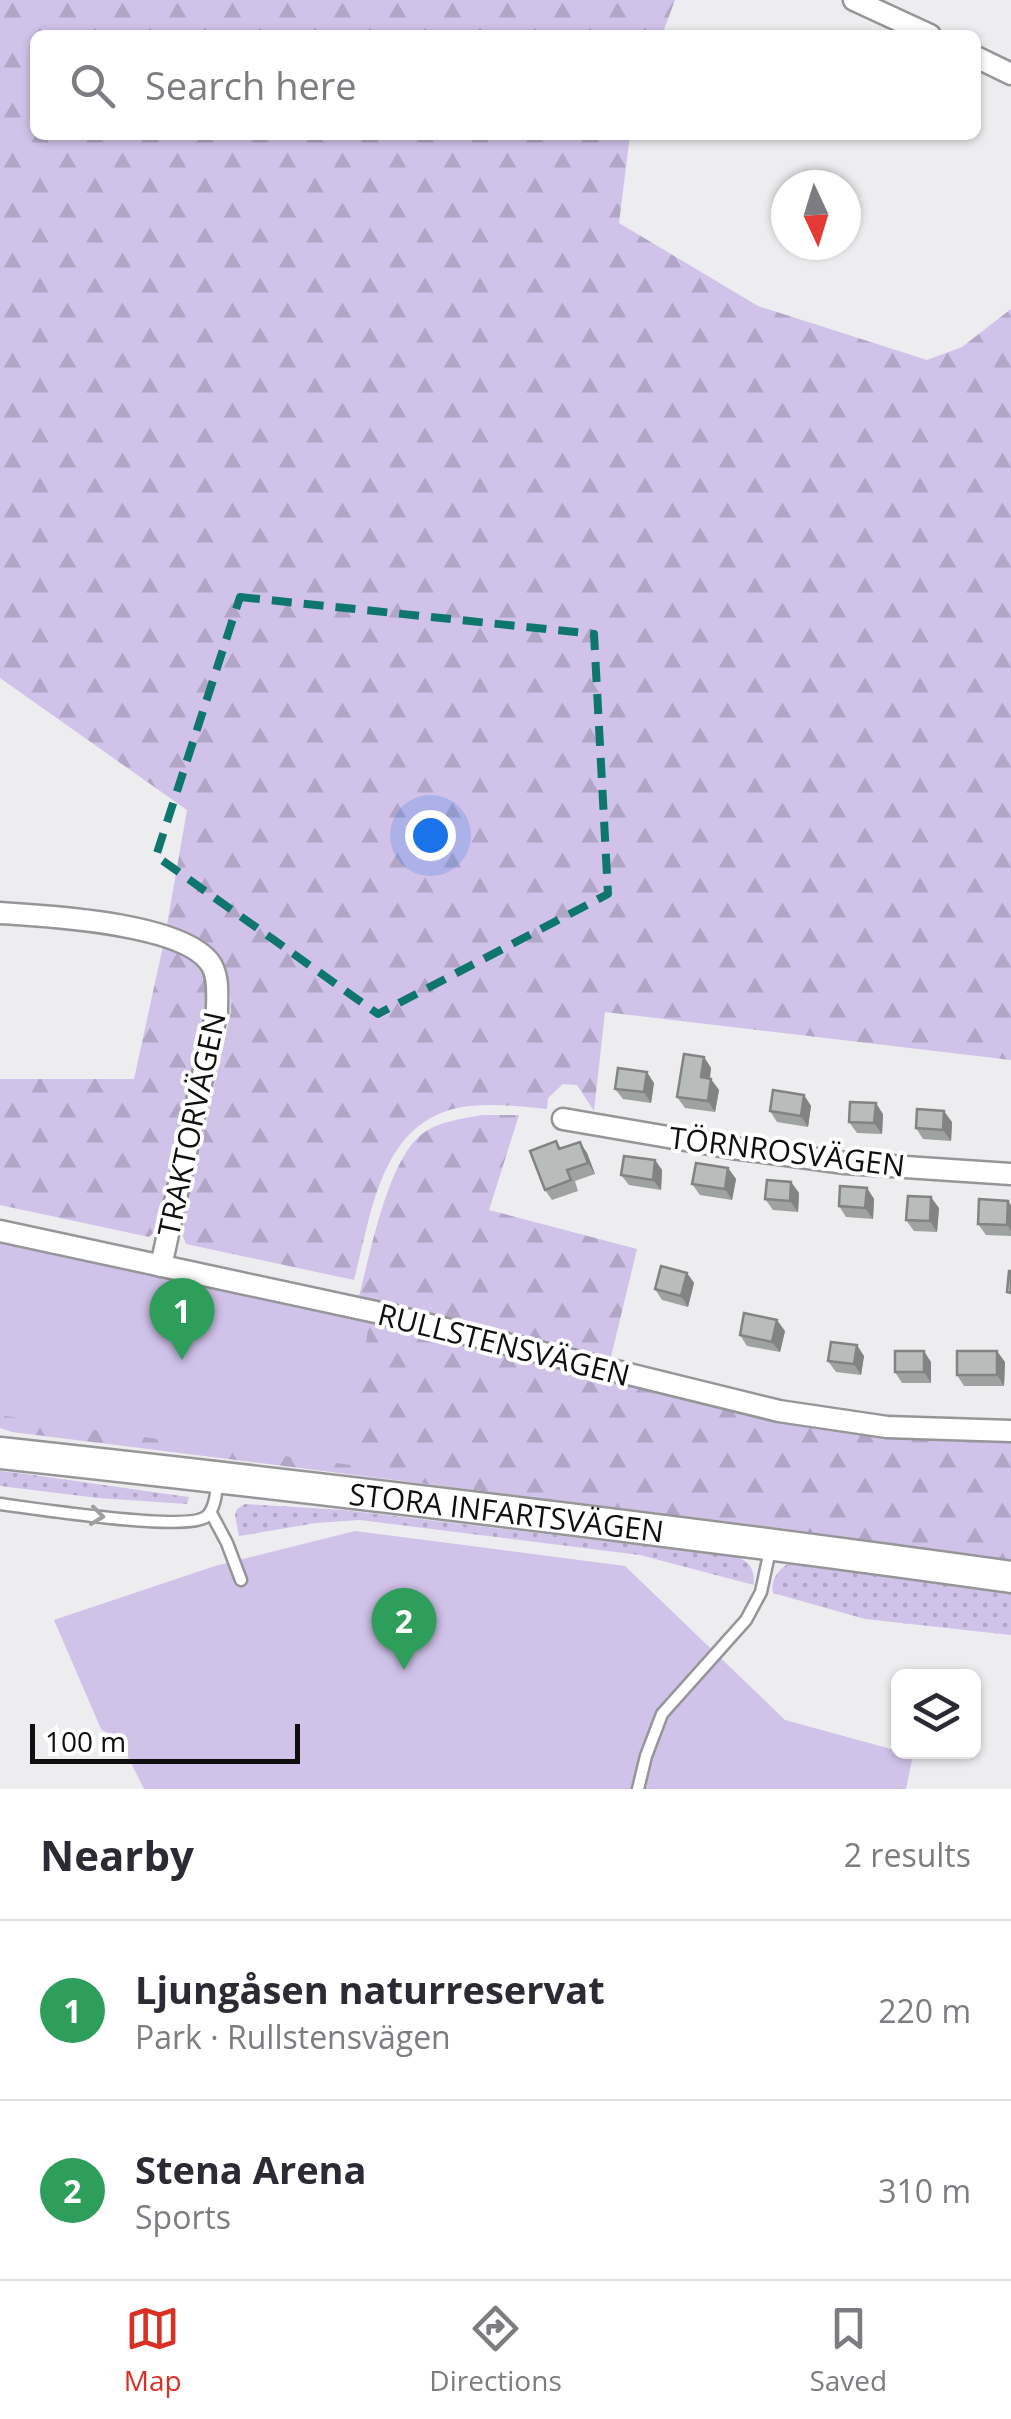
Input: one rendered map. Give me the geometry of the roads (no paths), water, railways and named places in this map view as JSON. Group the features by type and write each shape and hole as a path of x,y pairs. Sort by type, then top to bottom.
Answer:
{"main road":[{"name":"STORA INFARTSVÄGEN","path":"0,1453 771,1544 1011,1577"}],"street":[{"path":"854,0 919,30"},
{"path":"981,59 1011,74"},
{"name":"TRAKTORVÄGEN","path":"0,913 152,931 196,948 212,966 217,983 217,1011 161,1266"},
{"name":"TÖRNROSVÄGEN","path":"563,1119 845,1164 1011,1174"},
{"name":"RULLSTENSVÄGEN","path":"0,1231 386,1314 779,1411 887,1427 1011,1431"}],"lane":[{"path":"0,1504 116,1519 188,1522 203,1520 211,1512 219,1477"},
{"path":"211,1512 241,1580"},
{"path":"638,1789 662,1714 746,1620 761,1592 771,1544"}],"place":[{"name":"Ljungåsen naturreservat","path":"182,1360"},
{"name":"Stena Arena","path":"404,1670"}]}
